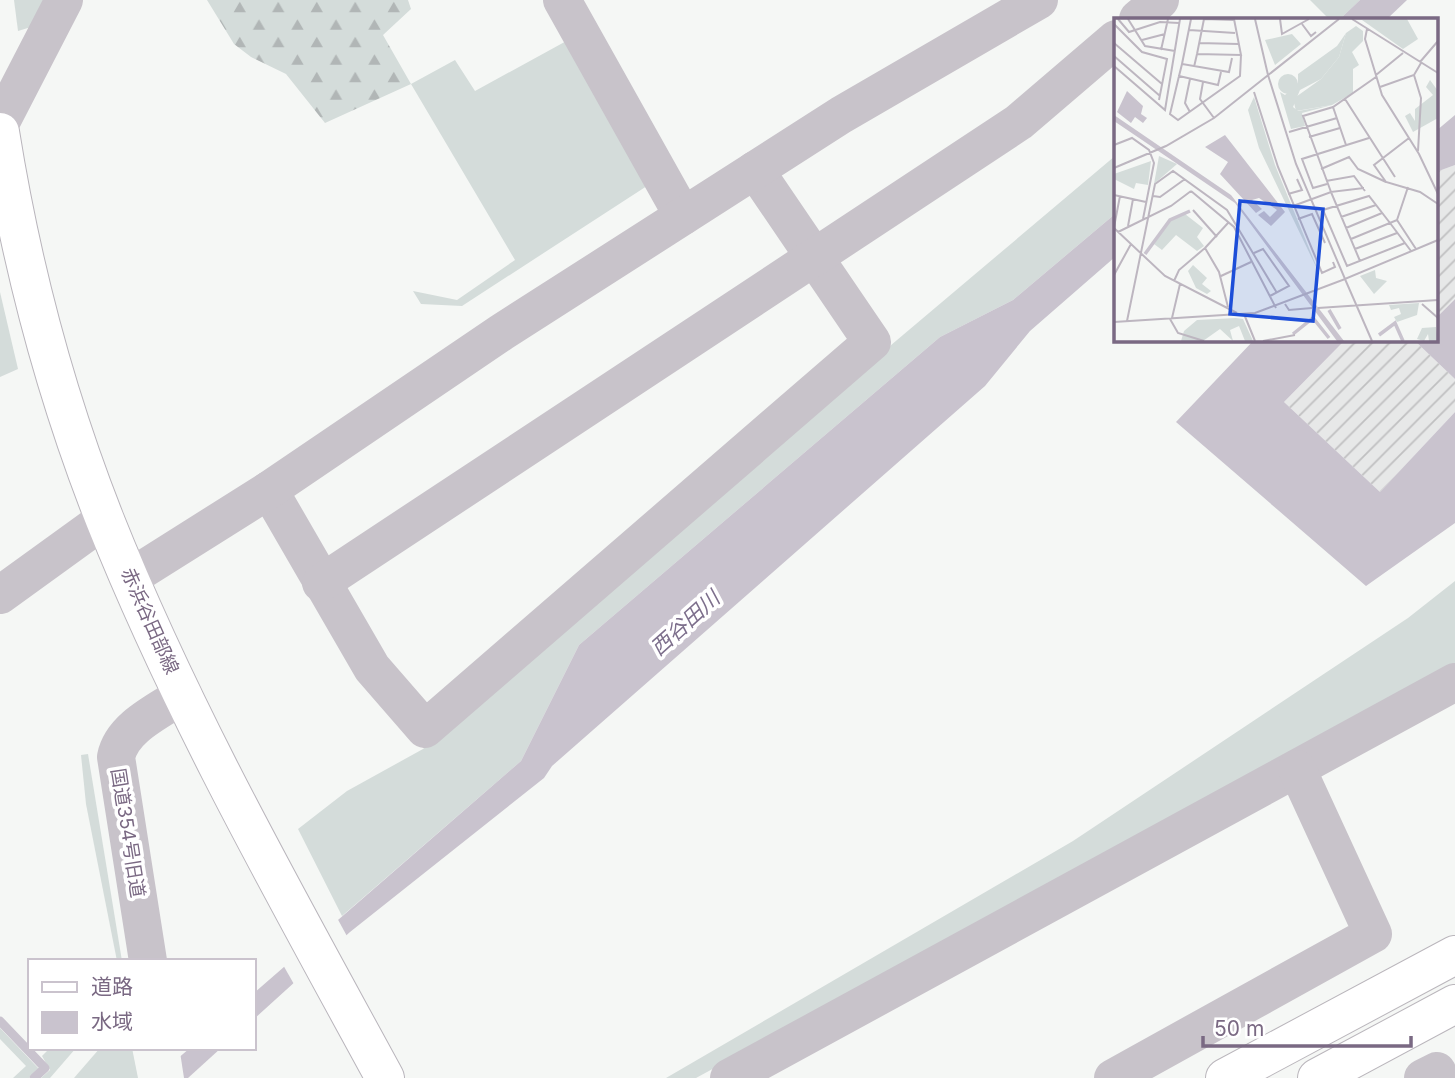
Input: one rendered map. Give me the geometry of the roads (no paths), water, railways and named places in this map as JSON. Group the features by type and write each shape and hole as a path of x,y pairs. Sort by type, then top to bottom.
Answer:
{"main road":[{"name":"赤浜谷田部線","path":"0,132 4,176 51,355 105,519 183,695 275,875 385,1078"},
{"path":"1225,1078 1455,955"},
{"path":"1317,1078 1455,1003"}],"street":[{"path":"0,124 64,0"},
{"path":"562,0 683,216"},
{"path":"131,578 268,490 502,332 841,115 1040,0"},
{"path":"1139,18 1160,0"},
{"path":"321,583 1019,122 1114,39"},
{"path":"268,490 372,668 425,729 872,342 755,170"},
{"path":"0,594 105,519"},
{"path":"729,1078 1128,858 1455,683"},
{"name":"国道354号旧道","path":"148,959 116,757 119,743 128,732 183,695"},
{"path":"1113,1078 1373,934 1297,769"},
{"path":"1423,1078 1437,1070 1440,1078"}],"water":[{"path":"1360,0 1407,0 1388,18 1341,18"},
{"path":"1455,115 1455,165 1438,171 1438,129"},
{"name":"西谷田川","path":"1114,215 1114,258 1030,331 985,386 552,766 544,778 350,932 256,1017 256,991 521,761 579,645 940,337 1013,300"},
{"path":"1455,299 1455,379 1415,341 1438,341 1438,316"},
{"path":"1253,341 1344,341 1284,402 1380,492 1455,412 1455,523 1366,586 1176,422"},
{"path":"188,1050 219,1050 188,1078 155,1078"}],"waterway":[{"path":"0,1021 45,1068 34,1078"}]}
